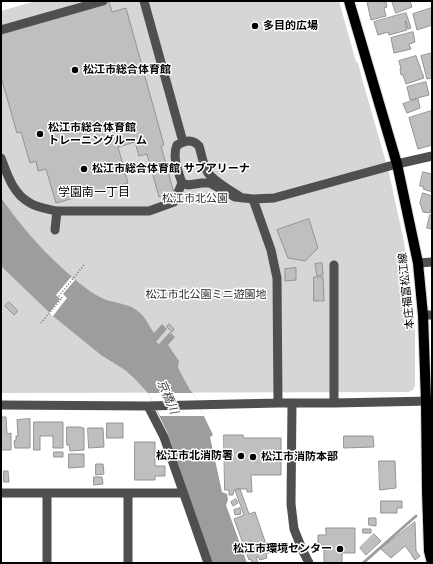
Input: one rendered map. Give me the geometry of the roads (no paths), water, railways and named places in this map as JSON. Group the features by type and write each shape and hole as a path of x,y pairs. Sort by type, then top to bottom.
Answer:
{"main road":[{"name":"本庄福富松江線","path":"349,1 397,164 428,315 429,552 432,563"}],"street":[{"path":"1,30 103,1"},
{"path":"144,1 183,142"},
{"path":"1,158 9,178 17,192 23,199 40,207 57,211 149,211 174,202 182,183 174,155 175,150 177,145 183,142 194,141 199,146 208,173 226,188 242,198"},
{"path":"182,183 188,185 210,183 235,198 274,198 397,164 432,156"},
{"path":"253,199 278,278 278,403"},
{"path":"55,230 57,211"},
{"path":"418,264 432,262"},
{"path":"334,265 334,403"},
{"path":"1,405 148,406 429,401"},
{"path":"292,403 291,504 294,529 309,563"},
{"path":"148,406 164,437 208,563"},
{"path":"1,493 183,492"},
{"path":"47,493 47,563"},
{"path":"128,493 128,563"}],"water":[{"name":"京橋川","path":"1,198 37,243 80,284 105,299 136,309 144,317 154,333 162,324 167,329 156,342 159,344 170,332 175,337 168,345 179,361 178,368 193,393 213,435 210,437 222,492 227,494 228,500 226,505 247,563 212,563 168,434 148,393 125,370 101,355 53,316 1,266"}],"waterway":[{"path":"363,563 416,516"}],"place":[{"name":"多目的広場","path":"255,26"},
{"name":"松江市総合体育館","path":"75,70"},
{"name":"松江市総合体育館 トレーニングルーム","path":"40,134"},
{"name":"松江市総合体育館 サブアリーナ","path":"84,169"},
{"name":"松江市北消防署","path":"241,456"},
{"name":"松江市消防本部","path":"253,457"},
{"name":"松江市環境センター","path":"340,549"}],"district":[{"name":"学園南一丁目","path":"94,193"}],"park label":[{"name":"松江市北公園","path":"195,199"},
{"name":"松江市北公園ミニ遊園地","path":"206,295"}]}
